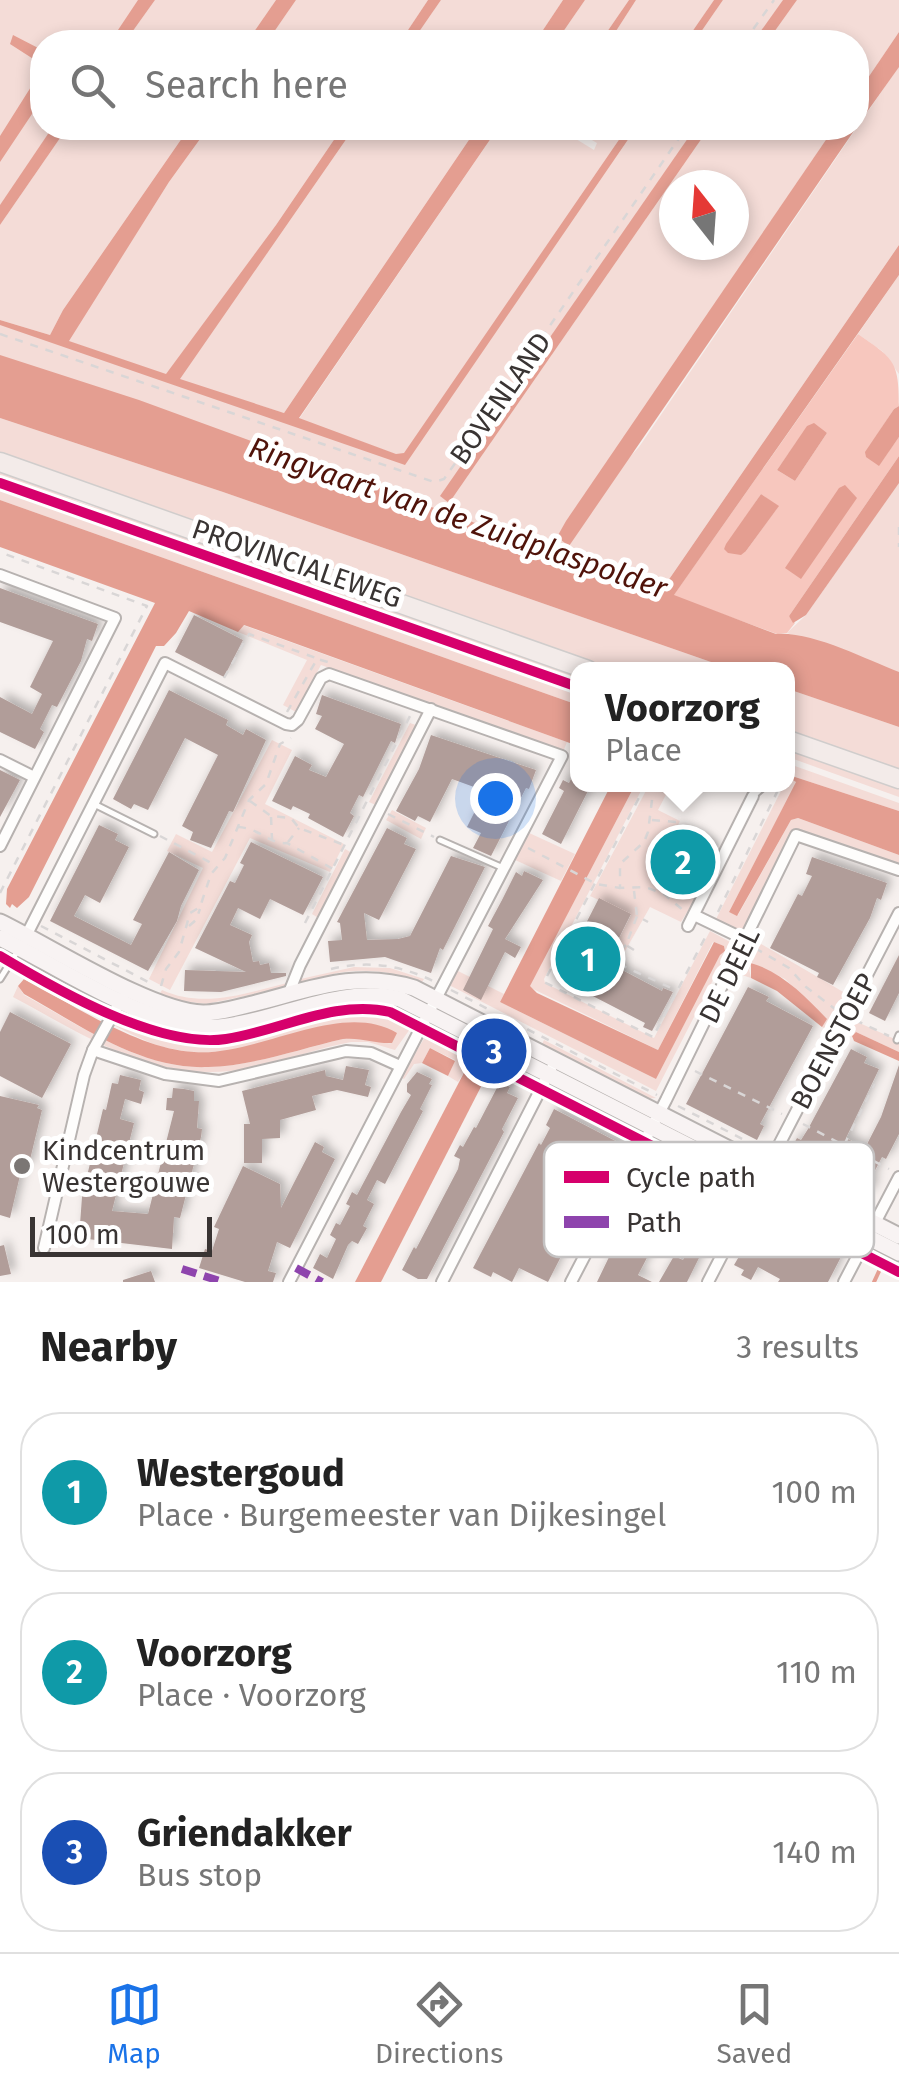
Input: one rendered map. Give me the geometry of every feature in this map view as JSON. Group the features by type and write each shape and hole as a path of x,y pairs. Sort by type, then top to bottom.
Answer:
{"main road":[{"name":"PROVINCIALEWEG","path":"0,462 570,664"},
{"path":"795,742 899,779"}],"street":[{"path":"0,574 115,618 0,846"},
{"path":"27,935 166,663 292,725"},
{"path":"289,1282 562,756 329,674 321,678 292,725 291,738"},
{"path":"290,1002 300,965 431,709"},
{"path":"0,760 34,777"},
{"path":"746,940 712,924 692,920 749,801"},
{"name":"DE DEEL","path":"644,1142 796,835 899,870"},
{"name":"BOENSTOEP","path":"780,1142 899,913"},
{"path":"0,922 125,994 203,1013 290,1002 353,979 371,978 414,988 432,1005 549,1074 683,1142"},
{"path":"0,938 27,935"},
{"path":"44,1248 84,1075 93,1050 125,994"},
{"path":"93,1050 164,1074 219,1081 346,1051 371,1053 400,1066"},
{"path":"442,1282 549,1074"},
{"path":"874,1224 899,1178"},
{"path":"874,1230 899,1236"},
{"path":"874,1234 894,1269"},
{"name":"DE DEEL","path":"570,1282 583,1257"},
{"name":"BOENSTOEP","path":"708,1282 721,1257"},
{"path":"844,1282 856,1257"}],"lane":[{"path":"749,801 759,792"},
{"path":"94,804 154,834"},
{"path":"440,840 504,868"},
{"path":"0,979 27,935"}],"path":[{"path":"753,30 774,0"},
{"path":"899,527 899,546"},
{"path":"218,690 249,634 317,659"},
{"path":"305,923 417,704"},
{"path":"185,927 196,920 216,865 225,858 249,800 266,784 280,744 291,738"},
{"path":"642,792 544,982 653,1037 777,792"},
{"path":"620,888 620,864 644,842 653,792"},
{"path":"249,800 271,816 291,818 299,828 344,846"},
{"path":"381,810 440,840"},
{"path":"271,816 272,840"},
{"path":"650,820 676,822 745,859"},
{"path":"236,827 254,828 333,869"},
{"path":"287,843 299,828"},
{"path":"154,834 216,865"},
{"path":"518,843 596,884 634,890 644,887 664,894 692,920"},
{"path":"609,858 620,864"},
{"path":"634,890 637,916 626,946 610,960 678,990"},
{"path":"27,935 160,988 166,970 179,952 190,913 200,907"},
{"path":"637,916 648,922"},
{"path":"746,940 788,968 819,999 846,1016 898,1037"},
{"path":"626,946 634,950"},
{"path":"320,972 367,963 412,972 432,1005 549,1074 683,1142"},
{"path":"432,1005 656,1095"},
{"path":"846,1142 875,1084"},
{"path":"865,1257 894,1269 886,1282"}],"shaded area":[{"path":"0,0 145,0 125,30 30,30 30,140 53,140 0,220"},
{"path":"155,0 276,0 255,30 134,30"},
{"path":"296,0 428,0 408,30 275,30"},
{"path":"441,0 563,0 543,30 420,30"},
{"path":"585,0 629,0 608,30 564,30"},
{"path":"636,0 714,0 693,30 617,30"},
{"path":"723,0 792,0 771,30 702,30"},
{"path":"797,0 899,0 899,32 869,76 869,30 776,30"},
{"path":"899,66 899,245 661,591 441,511 438,515 0,366 0,322 405,464 628,140 696,140 675,170 659,170 659,194 449,503 659,200 659,260 745,260 557,537 639,447 849,140 869,140 869,110"},
{"path":"59,140 181,140 63,310 50,335 0,320 0,225"},
{"path":"199,140 334,140 166,375 68,341"},
{"path":"346,140 469,140 284,413 179,380"},
{"path":"490,140 578,140 594,150 597,143 592,140 619,140 404,454 299,419"},
{"path":"701,140 826,140 749,254 749,170 680,170"},
{"path":"899,275 899,374 882,351 858,334"},
{"path":"858,334 880,349 896,370 899,406 866,452 879,465 899,437 899,456 789,616 795,623 787,633 777,634 673,596","holes":["808,426 827,433 795,481 777,470","761,494 778,507 746,551 724,549"]},
{"path":"0,418 711,662 592,662 389,593 336,568 310,564 0,455"},
{"path":"0,469 78,501 126,513 570,670 570,680 0,480"},
{"path":"899,482 899,675 787,633 806,615"},
{"path":"0,487 570,687 570,702 0,500"},
{"path":"243,625 567,742 563,752 321,665 296,712 283,705 307,660 238,632"},
{"path":"795,691 899,727 899,771 795,734"},
{"path":"410,723 419,726 378,806 369,802"},
{"path":"272,740 292,750 265,804 344,844 330,872 250,838 170,990 149,979 203,868 167,851 176,834 212,852"},
{"path":"795,749 899,786 899,797 795,760"},
{"path":"795,766 899,803 899,811 795,777"},
{"path":"631,792 640,792 544,979 545,983 654,1038 710,931 732,943 656,1091 449,985 456,970 504,994 500,1002 656,1079 725,951 724,946 713,942 658,1050 529,987"},
{"path":"645,792 667,792 658,810 680,821 652,877 695,899 681,922 650,907 616,967 607,962 631,915 590,896"},
{"path":"780,792 791,792 729,912 738,915 791,820 798,818 899,855 899,866 796,830 744,929 737,930 716,919"},
{"path":"392,810 426,828 421,839 386,820"},
{"path":"527,832 575,854 561,881 513,859"},
{"path":"345,849 354,854 320,919 312,914"},
{"path":"756,941 845,993 828,1030 822,1027 826,1018 785,979 752,963 751,978 739,974"},
{"path":"354,967 390,968 424,979 422,982 376,971 344,972 299,989 296,980"},
{"path":"28,976 118,1022 190,1043 239,1041 357,1014 381,1015 405,1022 403,1025 410,1029 395,1050 368,1042 351,1042 245,1069 201,1072 172,1068 117,1051 64,1025 13,997 18,986 24,995 89,1032 135,1053 183,1066 242,1064 360,1037 392,1044 332,1025 226,1052 188,1052 158,1046 131,1034 24,979"},
{"path":"287,983 280,992 206,1004 157,998 162,990 209,999"},
{"path":"853,1020 899,1041 899,1052 856,1032 844,1036"},
{"path":"425,1037 500,1075 497,1081 469,1064 458,1082 448,1076 455,1060 430,1048 422,1063 414,1064 404,1079 401,1077"},
{"path":"544,1040 656,1098 641,1099 642,1095 602,1074 599,1078 540,1048"}],"water":[{"path":"138,0 155,0 134,30 118,30"},
{"path":"276,0 296,0 275,30 255,30"},
{"path":"428,0 441,0 420,30 408,30"},
{"path":"563,0 585,0 564,30 543,30"},
{"path":"629,0 636,0 617,30 608,30"},
{"path":"714,0 723,0 702,30 693,30"},
{"path":"783,0 797,0 776,30 762,30"},
{"path":"899,32 899,67 869,109 869,76"},
{"path":"13,35 30,44 30,57 10,44"},
{"path":"30,88 30,117 0,162 0,136"},
{"path":"44,140 59,140 0,225 0,205"},
{"path":"181,140 199,140 69,341 166,374 334,140 346,140 180,379 284,413 469,140 490,140 299,418 396,454 404,453 619,140 628,140 405,465 0,325 0,320 50,335 63,310"},
{"path":"687,140 701,140 680,170 666,170"},
{"path":"826,140 848,140 569,546 557,537 744,260 749,260 749,253"},
{"path":"659,180 659,200 449,503 440,496"},
{"name":"Ringvaart van de Zuidplaspolder","path":"899,245 899,275 674,595 776,634 822,641 899,672 899,727 795,691 795,662 711,662 0,418 0,355 139,400 661,591"},
{"path":"899,406 899,437 879,466 865,452"},
{"path":"814,423 827,433 795,481 777,470 807,426"},
{"path":"899,456 899,483 806,615 793,623 789,616"},
{"path":"845,485 857,498 801,579 785,568 839,488"},
{"path":"761,494 779,506 746,551 741,555 728,553 724,549 726,544"},
{"path":"0,500 570,702 570,743 244,625 238,632 189,611 164,646 156,646 29,897 17,908 12,904 10,908 6,904 7,889 155,603 0,547"},
{"path":"795,777 899,811 899,855 798,818 791,820 737,916 729,912 791,792 795,792"},
{"path":"607,792 631,792 530,986 537,993 658,1050 714,942 724,946 725,951 656,1079 500,1002"},
{"path":"751,963 773,972 801,994 827,1019 822,1027 777,991 751,978"},
{"path":"24,979 107,1024 173,1049 219,1051 350,1022 375,1024 397,1033 392,1043 343,1039 242,1064 183,1066 135,1053 89,1032 24,994 18,986"},
{"path":"856,1032 899,1052 899,1061 854,1041 852,1036"},
{"path":"430,1048 455,1061 448,1076 422,1063"},
{"path":"469,1063 488,1073 381,1282 355,1282"}],"building":[{"path":"0,588 98,624 92,641 87,639 81,661 57,707 52,705 35,749 0,732 0,697 32,714 42,694 30,687 53,641 0,622"},
{"path":"194,615 243,640 224,677 175,652"},
{"path":"169,690 228,720 226,725 243,735 246,729 266,740 233,812 229,811 211,848 190,840 193,832 182,826 218,755 185,738 148,810 134,804 131,809 113,799"},
{"path":"322,695 401,724 395,743 391,741 363,797 359,795 343,837 308,818 310,814 272,801 295,756 312,765 309,770 326,777 344,744 315,729 322,716 316,714"},
{"path":"431,735 536,770 491,856 473,848 481,833 467,827 485,791 452,779 430,822 418,816 415,821 396,811 419,769"},
{"path":"0,770 20,780 0,817"},
{"path":"563,780 569,783 570,792 587,792 561,844 542,834 564,791 559,788"},
{"path":"99,825 118,834 115,840 129,847 100,903 85,895 74,916 131,945 142,924 133,920 169,852 199,870 177,921 148,971 50,921"},
{"path":"387,828 407,838 404,844 416,849 379,920 364,913 367,940 410,936 451,856 485,867 443,950 440,948 431,973 385,957 330,962 328,941 342,940 337,922"},
{"path":"677,829 714,848 689,896 652,877"},
{"path":"251,842 323,877 303,915 270,899 260,919 238,908 230,925 252,935 249,942 253,962 269,963 271,973 286,976 221,992 184,991 185,970 246,972 195,948 230,881 235,883"},
{"path":"812,857 887,883 833,985 817,977 819,973 770,948 798,894 802,896 812,876 806,874"},
{"path":"524,871 543,880 505,939 521,947 515,958 505,952 481,1000 463,990 493,929 488,926 516,872 522,876"},
{"path":"599,898 631,914 607,962 662,991 663,988 673,992 652,1031 643,1027 645,1023 558,978"},
{"path":"899,955 899,993 885,1021 869,1013"},
{"path":"748,987 813,1026 760,1124 764,1126 757,1140 686,1104"},
{"path":"10,1012 71,1044 42,1098 0,1076 0,1032"},
{"path":"851,1049 867,1057 864,1063 879,1069 846,1138 854,1142 795,1142 808,1129"},
{"path":"899,1065 899,1134 886,1159 882,1157 874,1172 874,1142 868,1142"},
{"path":"346,1066 369,1070 365,1085 371,1087 368,1097 337,1090 312,1096 316,1110 280,1120 280,1138 262,1139 262,1163 244,1163 244,1124 250,1124 242,1091 325,1070 326,1076 343,1080"},
{"path":"417,1072 432,1079 420,1109 423,1111 385,1184 377,1180 367,1200 374,1204 363,1226 367,1228 358,1244 352,1241 348,1245 333,1279 313,1268 320,1254 327,1258 336,1239 330,1235 336,1223 340,1225 352,1192 357,1195 411,1095 407,1084"},
{"path":"120,1075 141,1080 139,1090 144,1092 141,1104 125,1099 120,1119 134,1123 112,1211 148,1214 174,1111 166,1110 167,1098 172,1098 173,1088 184,1089 194,1091 194,1101 199,1101 197,1128 202,1129 201,1137 180,1218 174,1217 172,1249 79,1238 82,1197 103,1109 106,1110 112,1083 118,1084"},
{"path":"500,1082 510,1087 507,1093 518,1098 504,1132 427,1279 418,1279 402,1270 458,1169 460,1159 454,1156 476,1128"},
{"path":"0,1096 39,1105 37,1108 42,1110 28,1168 22,1167 10,1218 0,1215"},
{"path":"554,1109 617,1142 544,1142 544,1257 561,1257 548,1282 519,1268 512,1282 493,1272 491,1277 473,1268 550,1128 546,1125"},
{"path":"315,1142 324,1147 322,1152 335,1159 290,1248 277,1242 268,1271 276,1273 273,1282 245,1282 199,1268 205,1249 212,1251 219,1229 214,1227 243,1166 280,1184 281,1208"},
{"path":"4,1245 11,1274 0,1276 0,1246"},
{"path":"609,1257 647,1257 638,1275 652,1282 597,1282"},
{"path":"673,1257 700,1257 687,1282 659,1282"},
{"path":"739,1257 841,1257 828,1282 778,1282 780,1279 758,1267 751,1280 734,1265"},
{"path":"151,1271 155,1282 123,1282 123,1280"}],"waterway":[{"path":"874,1282 887,1254"}],"marked path":[{"path":"296,1268 322,1282"},
{"path":"182,1269 223,1282"}],"cycle path":[{"path":"0,483 570,684"},
{"path":"0,956 109,1014 170,1035 199,1040 246,1035 328,1013 369,1009 390,1012 644,1142"},
{"path":"870,1257 899,1272"}],"place":[{"name":"Voorzorg","path":"683,862"},
{"name":"Westergoud","path":"588,959"},
{"name":"Griendakker","path":"494,1051"},
{"name":"Kindcentrum Westergouwe","path":"22,1166"}]}
